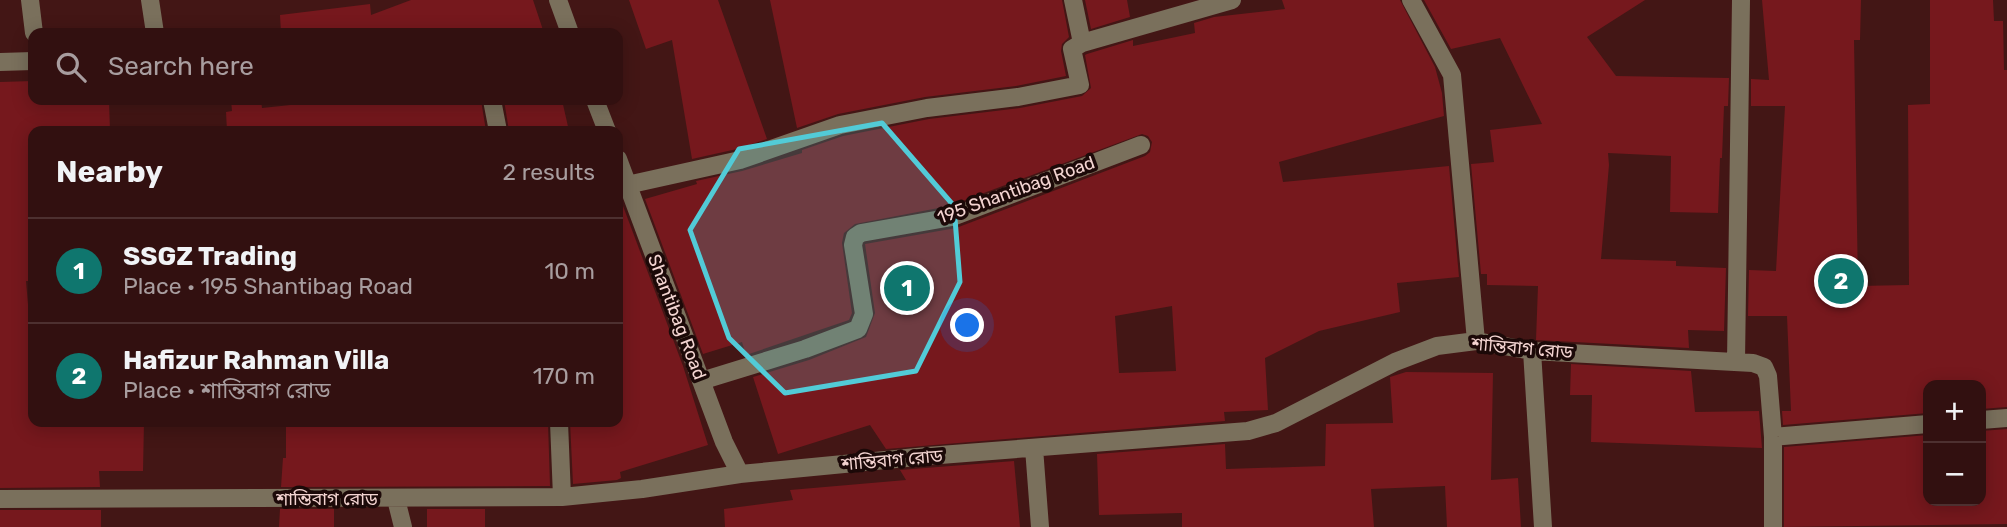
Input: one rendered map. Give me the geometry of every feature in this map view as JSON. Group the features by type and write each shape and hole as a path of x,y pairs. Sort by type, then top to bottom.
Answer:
{"street":[{"path":"30,0 33,28"},
{"path":"150,0 154,28"},
{"path":"558,0 568,28"},
{"path":"1073,0 1082,43"},
{"path":"627,185 740,160 840,125 927,108 1018,97 1080,85 1072,49 1082,43 1232,0"},
{"path":"1411,0 1452,75 1476,341"},
{"path":"1736,362 1741,0"},
{"path":"0,62 28,61"},
{"path":"493,105 497,126"},
{"path":"597,105 605,126"},
{"name":"195 Shantibag Road","path":"701,381 805,349 858,329 864,314 853,245 855,237 861,233 952,217 1141,145"},
{"name":"Shantibag Road","path":"623,173 724,442 740,474"},
{"name":"শান্তিবাগ রোড","path":"0,499 562,497 642,489 740,474 927,456 1248,431 1276,422 1395,362 1437,346 1476,341 1532,351 1753,363 1764,368 1768,376 1773,437"},
{"path":"1532,351 1544,527"},
{"path":"1986,420 2007,418"},
{"path":"1773,527 1773,437 1923,424"},
{"path":"559,427 562,497"},
{"path":"1034,448 1040,527"},
{"path":"396,499 403,527"}],"highlighted area":[{"path":"882,123 954,206 960,282 916,371 785,393 729,338 690,230 739,149"}],"building":[{"path":"411,0 533,0 542,28 281,28 280,15 370,4 371,15"},
{"path":"629,0 718,0 767,139 692,159 672,40 646,49"},
{"path":"770,0 1062,0 1069,37 1062,44 1061,51 1066,76 1016,86 925,97 838,114 797,128"},
{"path":"1085,0 1127,0 1130,17 1091,29"},
{"path":"1282,0 1400,0 1435,67 1442,93 1444,116 1279,162 1283,182 1449,166 1459,277 1397,283 1400,312 1319,331 1265,358 1268,410 1224,412 1225,421 886,449 870,425 778,454 753,377 809,360 866,337 875,313 865,244 956,228 1145,156 1150,152 1152,142 1148,136 1142,134 949,206 855,224 844,233 842,243 852,313 849,320 746,355 742,342 703,354 645,199 697,184 696,181 802,153 802,150 843,136 929,119 1020,108 1082,96 1091,88 1085,55 1087,54 1133,40 1133,46 1195,33 1194,23 1214,17 1285,9","holes":["1172,306 1176,371 1119,373 1115,316"]},
{"path":"1424,0 1645,0 1587,37 1616,76 1729,78 1728,106 1724,106 1718,213 1670,212 1671,156 1608,153 1601,259 1676,261 1676,266 1726,268 1724,331 1688,330 1689,348 1536,340 1538,286 1487,285 1487,274 1481,274 1471,164 1494,162 1490,130 1542,124 1500,38 1451,49"},
{"path":"1762,0 1861,0 1860,40 1854,40 1858,286 1909,285 1908,105 1930,104 1930,0 1993,0 1994,21 2003,21 2004,70 2007,70 2007,407 1986,409 1986,380 1923,380 1923,413 1783,425 1782,411 1791,411 1787,316 1748,316 1749,270 1776,271 1785,106 1751,106 1751,79 1769,80"},
{"path":"28,81 28,105 109,105 110,126 28,126 28,427 144,427 143,471 99,471 100,487 0,488 0,82"},
{"path":"231,105 262,105 262,108 290,105 482,105 485,126 227,126 226,112 232,111"},
{"path":"505,105 563,105 568,126 508,126"},
{"path":"623,206 683,366 708,445 620,472 621,478 617,480 573,484 570,427 623,427"},
{"path":"1571,364 1691,371 1695,412 1759,411 1762,448 1591,442 1592,395 1570,395"},
{"path":"1406,372 1493,373 1491,480 1518,478 1521,527 1447,527 1445,486 1371,489 1374,527 1182,527 1182,513 1099,515 1097,454 1225,444 1226,469 1325,466 1326,424 1393,423 1390,377"},
{"path":"286,427 548,427 550,486 281,487 283,458 286,458"},
{"path":"2007,429 2007,524 1784,527 1784,447 1923,435 1923,506 1986,506 1986,431"},
{"path":"1014,461 1020,527 725,527 724,509 793,500 790,490 906,480 900,470"},
{"path":"280,509 334,509 334,527 279,527"},
{"path":"427,509 485,509 485,527 427,527"},
{"path":"0,510 101,510 101,527 0,527"}],"place":[{"name":"Hafizur Rahman Villa","path":"1841,281"},
{"name":"SSGZ Trading","path":"907,288"}]}
